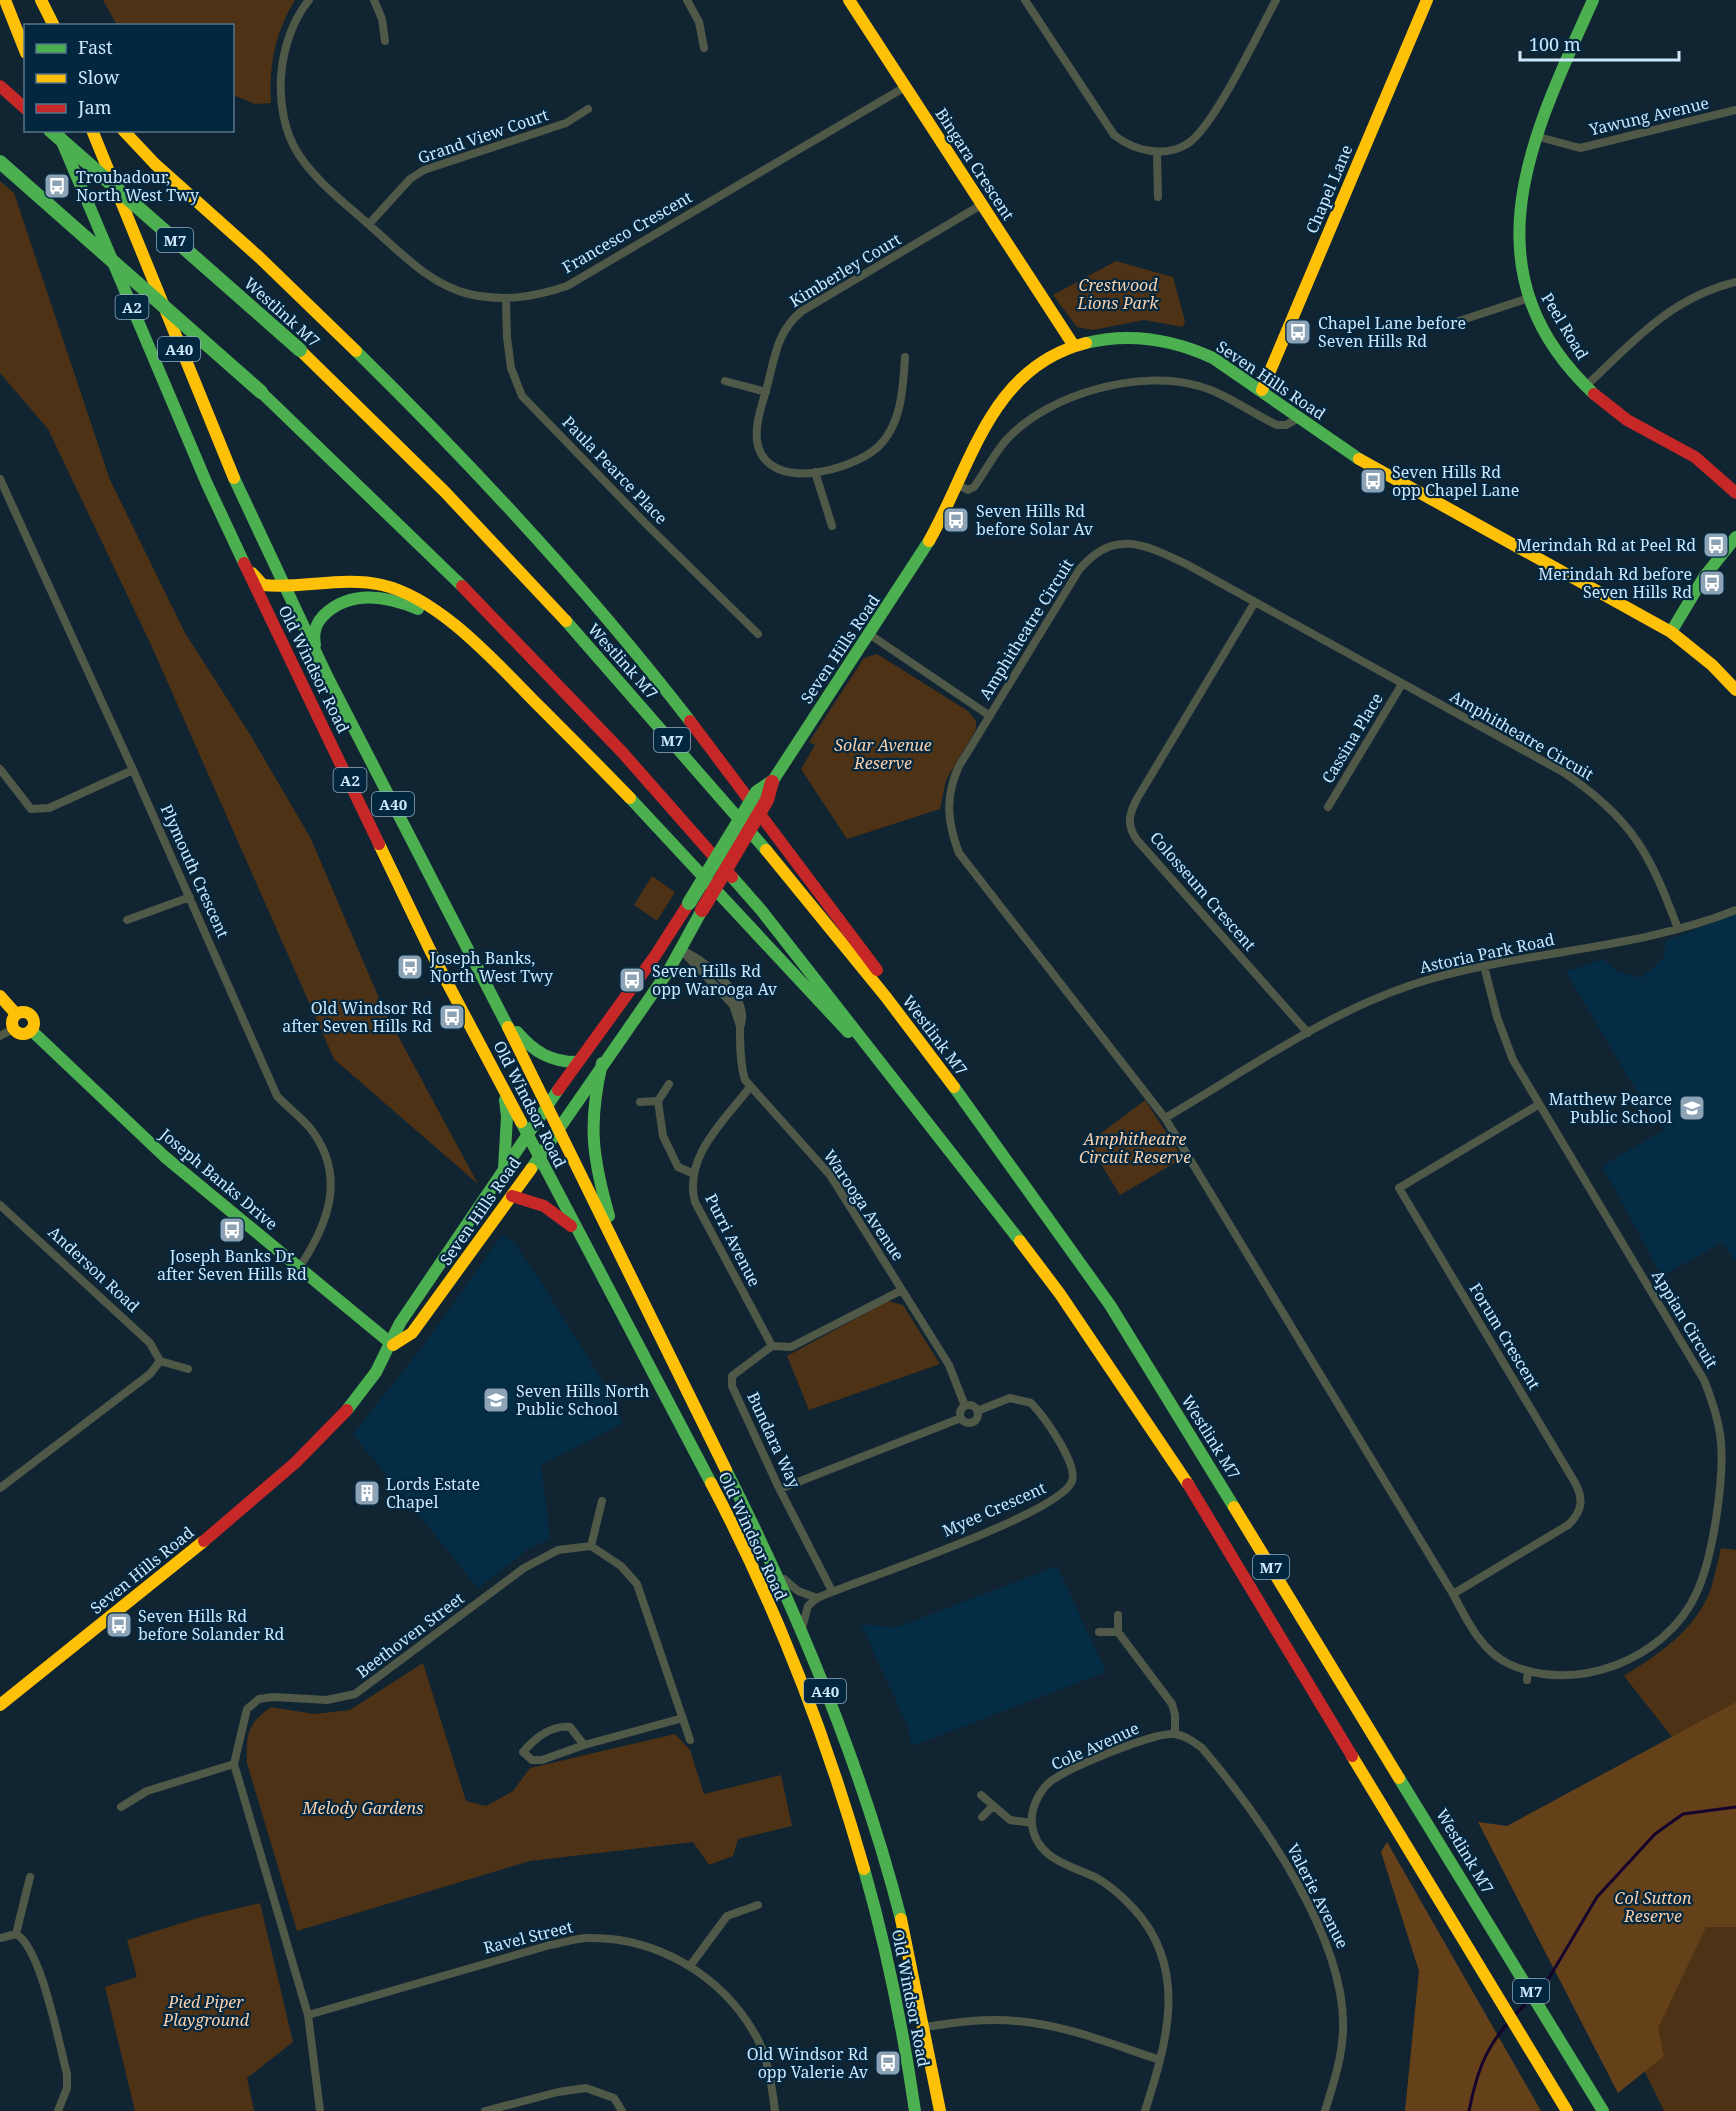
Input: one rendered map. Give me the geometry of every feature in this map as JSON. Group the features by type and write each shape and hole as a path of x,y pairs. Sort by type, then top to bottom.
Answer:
{"main road":[{"path":"5,0 24,48"},
{"path":"40,0 51,24"},
{"name":"Bingara Crescent","path":"849,0 981,205 1064,327 1074,346"},
{"name":"Chapel Lane","path":"1262,390 1427,0"},
{"name":"Peel Road","path":"1593,0 1535,136 1520,189 1517,222 1518,246 1529,298 1556,348 1586,386 1610,408 1703,462 1736,493"},
{"path":"0,86 24,107"},
{"name":"Westlink M7","path":"52,132 300,350 445,492 572,627 729,805 886,997 1008,1160 1110,1305 1603,2111"},
{"name":"Old Windsor Road","path":"58,132 207,484 240,555 430,950 732,1523 798,1673 850,1821 878,1918 915,2111"},
{"name":"Old Windsor Road","path":"93,132 231,471 284,587 505,1018 546,1107 777,1572 844,1741 883,1854 925,2027 940,2111"},
{"path":"125,132 159,168 259,257 358,352 469,465 636,653 683,710 960,1082 1008,1160"},
{"name":"M7","path":"0,162 261,392 474,599 622,752 761,910 892,1072 1030,1253 1168,1451 1567,2111"},
{"name":"Seven Hills Road","path":"0,1705 196,1548 290,1469 346,1409 393,1346 412,1333 512,1196 602,1063 669,970 679,949 767,800 772,782 916,563 958,485 983,430 1004,395 1034,366 1074,346 1124,337 1178,343 1213,358 1369,466 1671,632 1712,665 1736,690"},
{"path":"1671,632 1704,577 1736,537"},
{"path":"240,555 263,585 284,587 349,581 394,588 422,602 498,666 653,819 874,1062 892,1072"},
{"path":"317,654 313,631 327,612 340,602 353,598 378,597 402,602 424,612 498,666"},
{"name":"Seven Hills Road","path":"393,1346 400,1323 504,1168 577,1062 655,956 757,792 772,782"},
{"path":"655,956 679,949 677,940 685,908"},
{"path":"0,996 16,1014"},
{"path":"26,1012 32,1016 34,1023 31,1030 21,1034 13,1029 12,1020 16,1014 26,1012"},
{"path":"505,1018 536,1052 553,1061 577,1062"},
{"name":"Joseph Banks Drive","path":"31,1030 77,1071 165,1157 393,1346"},
{"path":"602,1063 592,1103 590,1141 619,1251"},
{"path":"497,1075 506,1107 504,1168"},
{"path":"512,1196 539,1202 555,1212 582,1236"},
{"path":"902,2034 925,2027"}],"street":[{"name":"Francesco Crescent","path":"309,0 296,20 284,58 282,95 287,124 298,152 316,176 369,225 436,281 468,294 506,300 540,295 567,286 905,87"},
{"path":"374,0 382,19 385,41"},
{"path":"687,0 699,22 704,48"},
{"path":"1025,0 1114,135 1125,143 1157,153 1187,144 1208,124 1276,0"},
{"name":"Grand View Court","path":"369,225 410,179 424,170 566,123 588,109"},
{"name":"Yawung Avenue","path":"1535,136 1580,148 1736,110"},
{"path":"1157,153 1158,197"},
{"name":"Kimberley Court","path":"905,357 902,402 879,446 859,458 802,475 783,473 769,464 759,447 757,432 780,335 789,322 802,311 981,205"},
{"path":"1586,386 1660,317 1677,305 1706,291 1736,282"},
{"path":"1456,322 1529,298"},
{"name":"Paula Pearce Place","path":"506,300 511,368 522,396 646,525 758,634"},
{"path":"958,485 968,490 974,487 1009,438 1039,415 1082,394 1118,383 1153,380 1199,386 1277,425 1286,425 1299,418"},
{"path":"725,381 766,392"},
{"path":"815,472 832,526"},
{"name":"Plymouth Crescent","path":"0,479 133,770 277,1096 311,1130 328,1161 330,1191 324,1226 300,1268"},
{"name":"Amphitheatre Circuit","path":"1165,1118 959,853 950,829 951,784 1079,570 1087,559 1105,548 1127,543 1149,547 1255,602 1563,772 1603,802 1643,848 1656,871 1678,929"},
{"name":"Colosseum Crescent","path":"1255,602 1138,797 1129,821 1137,840 1308,1033"},
{"path":"869,634 990,716"},
{"name":"Cassina Place","path":"1328,807 1402,684"},
{"path":"0,770 31,809 49,808 133,770"},
{"path":"127,920 190,897"},
{"name":"Astoria Park Road","path":"1165,1118 1308,1033 1383,995 1433,978 1484,966 1678,929 1736,910"},
{"name":"Warooga Avenue","path":"679,949 728,998 740,1026 743,1072 750,1087 830,1175 949,1365 965,1406"},
{"name":"Appian Circuit","path":"1165,1118 1453,1594 1472,1630 1487,1648 1528,1675 1561,1675 1615,1666 1657,1643 1679,1620 1696,1595 1705,1568 1720,1476 1721,1442 1716,1411 1704,1380 1538,1105 1504,1040 1484,966"},
{"path":"0,1036 13,1029"},
{"path":"669,1084 658,1101 663,1136 678,1167 692,1173 702,1151 750,1087"},
{"path":"640,1102 658,1101"},
{"name":"Forum Crescent","path":"1453,1594 1568,1525 1580,1510 1581,1499 1574,1481 1399,1188 1538,1105"},
{"name":"Purri Avenue","path":"692,1173 691,1189 695,1202 772,1346"},
{"name":"Anderson Road","path":"0,1205 14,1215 144,1337 156,1350 160,1361"},
{"name":"Bundara Way","path":"832,1591 780,1490 732,1386 732,1376 772,1346 791,1347 902,1290"},
{"path":"0,1488 150,1374 160,1361 188,1369"},
{"name":"Myee Crescent","path":"816,1598 1021,1518 1065,1492 1074,1479 1072,1462 1031,1403 1010,1398 977,1411"},
{"path":"780,1490 961,1418 972,1422 977,1416 977,1411 971,1406 965,1406 960,1412 961,1418"},
{"path":"602,1501 591,1546 621,1566 637,1584 690,1740"},
{"name":"Beethoven Street","path":"320,2111 308,2014 234,1764 247,1709 259,1699 273,1696 327,1700 355,1694 524,1568 558,1550 591,1546"},
{"path":"777,1572 798,1591 816,1598 808,1606 802,1632"},
{"path":"1118,1615 1118,1632 1172,1704 1175,1734"},
{"path":"1099,1632 1118,1632"},
{"path":"584,1745 570,1727 560,1726 534,1740 523,1752 532,1760 542,1760 584,1745 683,1718"},
{"name":"Cole Avenue","path":"1032,1823 1033,1809 1039,1794 1064,1773 1147,1738 1175,1734"},
{"name":"Valerie Avenue","path":"1175,1734 1190,1739 1202,1748 1260,1824 1280,1856 1327,1945 1337,1972 1343,2030 1340,2059 1325,2111"},
{"path":"121,1807 147,1791 234,1764"},
{"path":"981,1795 1010,1820 1032,1823 1035,1838 1045,1852 1058,1862 1097,1878 1113,1888 1141,1916 1154,1936 1164,1959 1171,2002 1160,2060 1145,2111"},
{"path":"982,1817 993,1806"},
{"path":"16,1934 30,1877"},
{"path":"690,1966 727,1916 758,1905"},
{"path":"0,1938 16,1934 24,1938 31,1948 67,2074 67,2088 58,2111"},
{"name":"Ravel Street","path":"308,2014 550,1945 585,1938 625,1941 661,1952 690,1966 723,1990 757,2037 766,2065 775,2111"},
{"path":"925,2027 968,2021 1019,2021 1074,2033 1160,2060"},
{"path":"485,2111 558,2092 586,2088 614,2098 622,2111"}],"shaded area":[{"name":"Matthew Pearce Public School","path":"1736,914 1736,1263 1723,1242 1662,1276 1602,1166 1664,1130 1633,1085 1566,972 1603,959 1617,971 1641,978 1663,959 1666,941"},
{"name":"Seven Hills North Public School","path":"502,1235 512,1240 539,1279 600,1377 623,1423 541,1465 550,1539 528,1549 478,1588 353,1434 421,1349"},
{"path":"1057,1566 1106,1672 912,1746 908,1727 861,1624 895,1628"}],"green space":[{"path":"103,0 295,0 278,37 272,62 271,103 255,104 234,95 234,24 116,24"},
{"path":"0,181 14,193 110,480 185,633 251,736 311,839 384,1010 478,1184 334,1059 152,647 48,429 0,373"},
{"name":"Crestwood Lions Park","path":"1116,261 1173,277 1185,321 1183,327 1144,320 1093,330 1077,327 1053,295"},
{"name":"Solar Avenue Reserve","path":"877,654 968,711 976,721 976,729 946,780 940,809 847,839 801,769 815,745 809,742 864,658"},
{"path":"652,876 675,892 657,921 634,905"},
{"name":"Amphitheatre Circuit Reserve","path":"1145,1100 1183,1158 1120,1195 1088,1143"},
{"path":"888,1301 903,1305 940,1364 809,1410 787,1356"},
{"path":"1721,1548 1736,1550 1736,1702 1672,1737 1624,1676 1650,1659 1687,1628 1705,1603"},
{"name":"Melody Gardens","path":"423,1663 466,1801 486,1806 513,1791 530,1768 675,1734 690,1750 704,1794 781,1775 792,1826 738,1839 733,1856 709,1865 693,1842 530,1861 297,1931 247,1763 250,1731 257,1719 271,1707 314,1714 350,1710"},
{"path":"1736,1702 1736,1927 1706,1927 1658,2028 1664,2056 1618,2093 1478,1822 1507,1826"},
{"name":"Col Sutton Reserve","path":"1736,1783 1736,2111 1664,2111 1595,1969"},
{"path":"1387,1842 1541,2111 1405,2111 1419,1971 1381,1852"},
{"name":"Pied Piper Playground","path":"260,1903 293,2042 247,2078 254,2111 135,2111 105,1987 137,1977 127,1940 201,1917"}],"waterway":[{"path":"1536,1991 1549,1978 1597,1897 1655,1834 1683,1814 1736,1807"},
{"path":"1514,2016 1530,1999"},
{"path":"1469,2111 1482,2064 1493,2043 1508,2023"}],"traffic: fast":[{"path":"1593,0 1549,102 1532,152 1522,202 1520,251 1530,300 1554,347 1594,394"},
{"path":"52,132 300,350"},
{"path":"60,137 207,484 244,563"},
{"path":"0,162 261,392"},
{"path":"1086,343 1119,338 1151,339 1198,351 1213,358 1359,459"},
{"path":"356,351 529,530 612,624 690,721"},
{"path":"261,392 462,586"},
{"path":"234,478 328,678 508,1027"},
{"path":"1671,632 1704,577 1736,537"},
{"path":"772,782 929,541"},
{"path":"315,645 315,633 319,622 324,615 346,601 357,598 382,598 418,609"},
{"path":"566,621 766,850"},
{"path":"689,903 757,792 772,782"},
{"path":"630,798 848,1032"},
{"path":"732,877 761,910 1020,1241"},
{"path":"531,1169 669,970 702,910"},
{"path":"31,1030 165,1157 393,1345"},
{"path":"517,1032 530,1045 551,1058 577,1062"},
{"path":"602,1063 595,1104 594,1140 599,1175 609,1216"},
{"path":"954,1087 1110,1305 1234,1507"},
{"path":"347,1410 376,1372 400,1323 558,1090"},
{"path":"504,1168 507,1117 505,1100"},
{"path":"521,1122 711,1483"},
{"path":"726,1470 753,1524 826,1690 867,1803 901,1919"},
{"path":"1399,1778 1603,2111"},
{"path":"864,1869 894,1989 915,2111"}],"traffic: slow":[{"path":"5,0 24,48"},
{"path":"41,0 53,24"},
{"path":"849,0 1074,346"},
{"path":"1262,390 1427,0"},
{"path":"93,132 234,478"},
{"path":"125,132 155,164 260,258 356,351"},
{"path":"929,541 972,451 1005,396 1027,373 1053,355 1086,343"},
{"path":"300,350 445,492 566,621"},
{"path":"1359,459 1671,632 1712,665 1736,690"},
{"path":"252,573 263,585 337,582 382,585 404,592 425,604 446,618 487,653 630,798"},
{"path":"379,844 430,950 521,1122"},
{"path":"766,850 886,997 954,1087"},
{"path":"0,996 16,1014"},
{"path":"19,1012 27,1012 34,1019 34,1023 34,1027 27,1034 19,1034 12,1027 12,1019 19,1012"},
{"path":"508,1027 726,1470"},
{"path":"393,1345 412,1333 531,1169"},
{"path":"1020,1241 1060,1294 1188,1484"},
{"path":"711,1483 757,1576 798,1672 833,1770 864,1869"},
{"path":"1234,1507 1399,1778"},
{"path":"0,1705 204,1541"},
{"path":"1352,1756 1567,2111"},
{"path":"901,1919 940,2111"}],"traffic: jam":[{"path":"0,86 24,107"},
{"path":"1594,394 1627,420 1695,457 1736,493"},
{"path":"244,563 379,844"},
{"path":"462,586 622,752 732,877"},
{"path":"690,721 877,970"},
{"path":"702,910 767,800 772,782"},
{"path":"558,1090 655,956 689,903"},
{"path":"512,1196 544,1206 571,1226"},
{"path":"204,1541 295,1463 347,1410"},
{"path":"1188,1484 1352,1756"}],"place":[{"name":"Troubadour, North West Twy","path":"57,186"},
{"name":"Chapel Lane before Seven Hills Rd","path":"1298,332"},
{"name":"Seven Hills Rd opp Chapel Lane","path":"1373,481"},
{"name":"Seven Hills Rd before Solar Av","path":"956,520"},
{"name":"Merindah Rd at Peel Rd","path":"1716,545"},
{"name":"Merindah Rd before Seven Hills Rd","path":"1712,583"},
{"name":"Joseph Banks, North West Twy","path":"410,967"},
{"name":"Seven Hills Rd opp Warooga Av","path":"632,980"},
{"name":"Old Windsor Rd after Seven Hills Rd","path":"452,1017"},
{"name":"Matthew Pearce Public School","path":"1692,1108"},
{"name":"Joseph Banks Dr after Seven Hills Rd","path":"232,1230"},
{"name":"Seven Hills North Public School","path":"496,1400"},
{"name":"Lords Estate Chapel","path":"367,1493"},
{"name":"Seven Hills Rd before Solander Rd","path":"119,1625"},
{"name":"Old Windsor Rd opp Valerie Av","path":"888,2063"}]}
